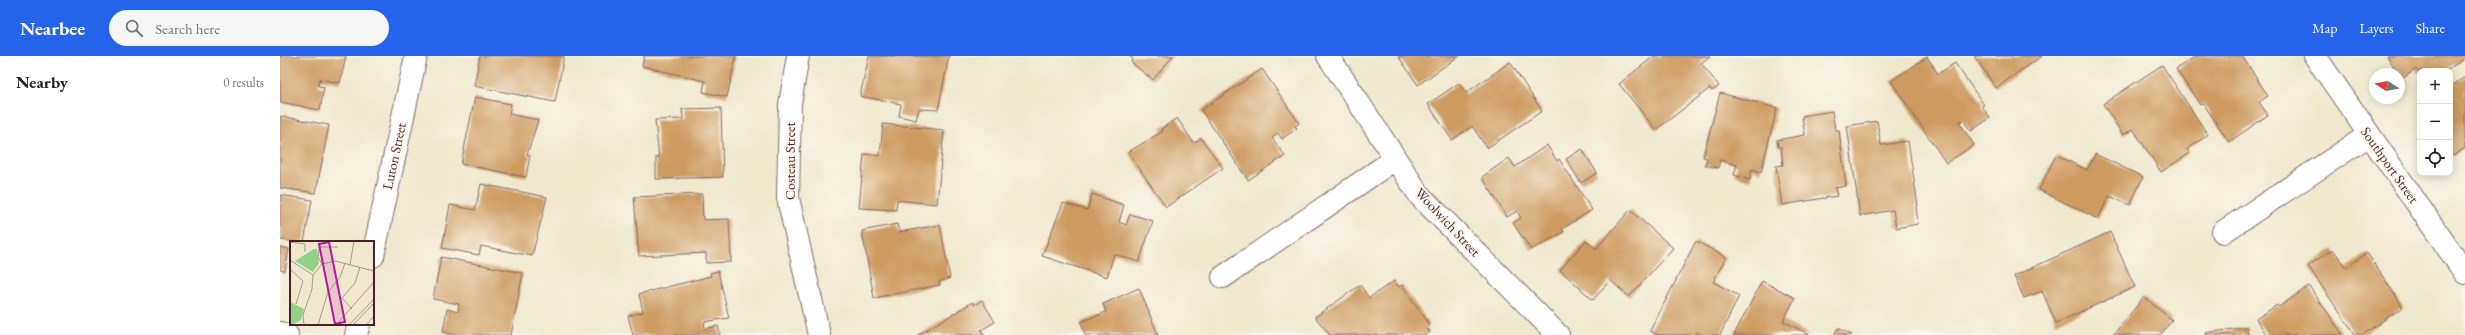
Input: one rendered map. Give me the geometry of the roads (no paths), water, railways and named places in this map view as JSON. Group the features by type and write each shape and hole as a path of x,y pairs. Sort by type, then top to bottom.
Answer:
{"street":[{"name":"Luton Street","path":"374,251 416,56"},
{"name":"Costeau Street","path":"798,56 790,104 788,198 819,335"},
{"name":"Woolwich Street","path":"1328,56 1420,196 1558,335"},
{"name":"Southport Street","path":"2315,56 2465,273"},
{"path":"2223,232 2369,135"},
{"path":"1223,277 1395,159"},
{"path":"356,335 358,325"},
{"path":"280,332 287,335"}]}
